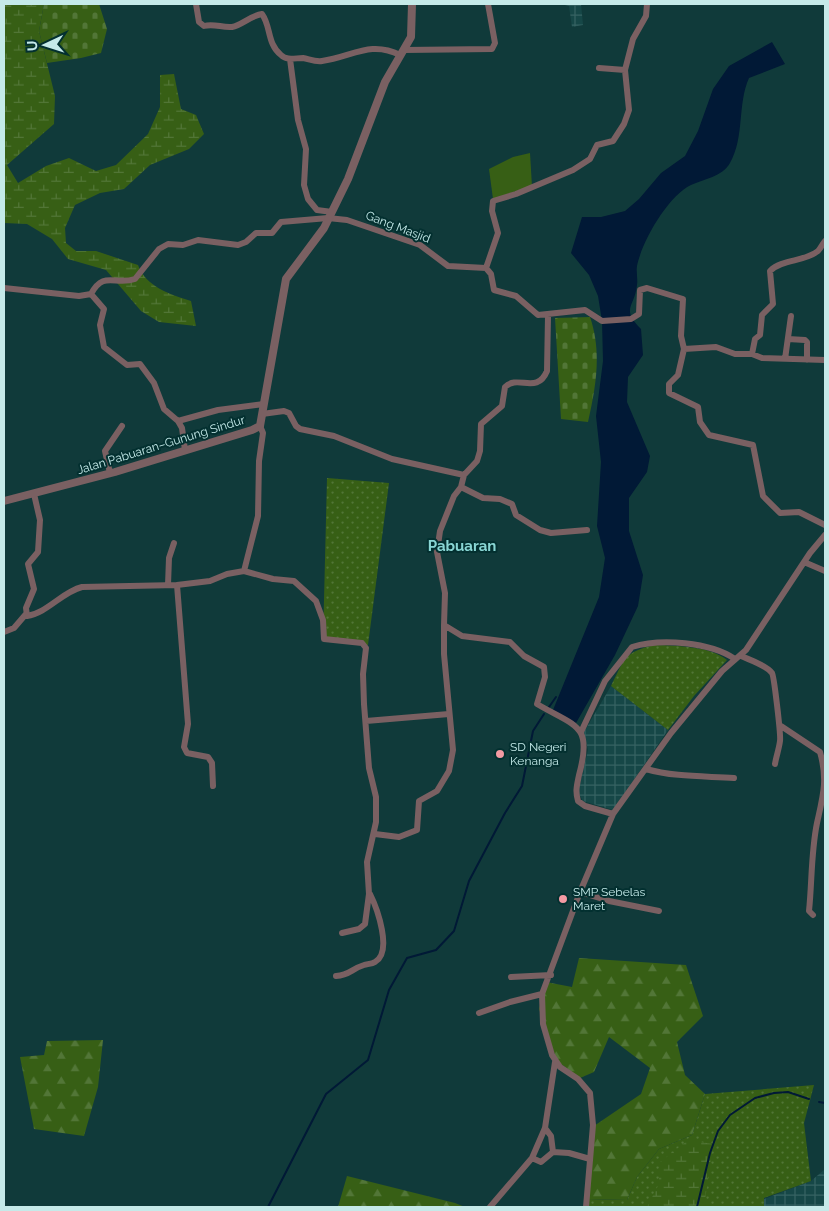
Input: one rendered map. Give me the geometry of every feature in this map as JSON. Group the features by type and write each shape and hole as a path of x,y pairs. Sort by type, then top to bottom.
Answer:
{"street":[{"path":"196,4 199,22 204,26 214,24 225,27 234,26 253,15 262,14 267,21 269,38 278,52 290,59 324,60 367,48 384,48 402,53 492,49 494,43 488,4"},
{"name":"Jalan Pabuaran–Gunung Sindur","path":"4,502 110,473 260,426 284,285 289,273 320,233 354,167 384,82 402,53 412,32 412,4"},
{"path":"647,4 646,16 633,39 625,70 628,110 624,124 613,141 597,146 590,159 573,170 516,194 493,201 492,211 498,233 486,268 491,274 494,290 516,296 538,315 548,316 585,310 602,321 631,319 639,314 640,290 647,288 683,299 681,336 684,349 678,374 668,388 669,393 698,407 700,422 708,435 753,445 763,496 780,513 799,512 825,525"},
{"path":"290,59 298,120 306,149 304,185 308,199 317,210 330,215"},
{"path":"599,68 625,70"},
{"path":"91,294 96,285 103,280 135,278 159,249 168,244 183,245 198,240 238,245 246,242 256,233 272,233 281,222 330,215"},
{"name":"Gang Masjid","path":"330,215 420,246 448,266 486,268"},
{"path":"752,354 755,340 760,335 762,315 773,304 770,271 776,265 795,261 819,250 825,241"},
{"path":"4,288 79,296 91,294"},
{"path":"91,294 104,309 100,325 104,347 127,365 140,364 154,383 164,409 182,428 185,450"},
{"path":"375,834 398,837 417,830 419,801 437,792 449,771 452,750 444,654 444,593 437,552 440,531 454,496 461,487 464,475 476,460 480,451 481,424 502,406 505,387 510,383 538,382 544,378 547,371 548,316"},
{"path":"786,359 791,316"},
{"path":"788,339 805,340 807,342 807,360"},
{"path":"684,349 716,346 734,354 752,354 762,358 825,360"},
{"path":"178,422 218,410 264,404"},
{"path":"262,414 284,411 289,413 296,426 300,429 334,436 392,459 464,475"},
{"path":"110,473 105,451 122,426"},
{"path":"244,571 258,516 259,461 263,433 260,426"},
{"path":"461,487 483,498 500,499 512,504 516,515 540,530 551,533 587,530"},
{"path":"4,632 14,628 26,614 34,589 28,564 38,552 40,520 34,494"},
{"path":"586,1207 593,1125 590,1093 578,1079 555,1062 544,1030 542,994 551,975 580,892 613,814 671,732 738,658 804,562 825,535"},
{"path":"168,585 169,558 174,543"},
{"path":"804,562 825,571"},
{"path":"26,614 31,616 69,590 178,585 210,581 227,574 244,571 273,579 297,582 312,596 320,609 324,639 364,645 366,648 363,674 369,768 376,797 375,834 367,862 369,894 364,924 359,929 342,933"},
{"path":"178,585 188,724 184,747 187,752 208,758 212,763 213,786"},
{"path":"444,624 462,636 510,642 524,656 544,666 545,677 537,704 584,736 586,752 576,788 578,801 585,806 613,814"},
{"path":"580,732 605,681 632,647 663,642 680,642 738,658 769,670 773,675 776,686 776,713 781,726 775,764"},
{"path":"366,721 449,714"},
{"path":"781,726 820,752 823,762 822,808 817,823 809,911 814,915"},
{"path":"646,769 671,776 690,774 734,778"},
{"path":"580,892 609,901 659,911"},
{"path":"336,976 348,975 362,965 375,962 382,955 384,946 378,908 369,894"},
{"path":"511,976 551,975"},
{"path":"479,1013 510,1002 542,994"},
{"path":"490,1207 532,1158 545,1128 555,1062"},
{"path":"545,1128 550,1136 553,1152"},
{"path":"532,1158 542,1162 553,1152 569,1152 590,1159"}],"shaded area":[{"path":"561,4 581,4 583,25 572,27 569,6"},
{"path":"772,42 785,64 749,78 743,99 738,142 735,153 727,168 712,177 691,185 674,199 650,232 637,266 636,292 630,312 641,329 643,355 628,377 627,402 650,456 647,472 629,498 629,531 643,575 638,606 615,655 576,723 553,710 599,597 605,558 597,526 601,462 596,416 603,361 602,321 598,296 589,275 571,253 582,217 601,217 625,211 639,199 661,173 685,156 698,131 713,89 729,66"},
{"path":"611,686 668,730 613,810 583,801 578,792 588,750 584,732"},
{"path":"825,1169 825,1207 764,1207 764,1199 811,1181"}],"green space":[{"path":"4,4 44,4 39,31 55,96 54,124 7,165 18,183 46,166 69,158 96,171 116,165 148,134 160,107 160,75 174,74 181,109 196,115 204,134 189,149 150,165 124,189 100,193 75,205 65,228 66,243 76,251 96,251 138,265 146,279 160,289 191,301 196,326 159,322 141,311 106,270 68,259 52,239 27,224 4,223"},
{"path":"44,4 99,4 107,29 101,53 47,63 39,31"},
{"path":"530,153 532,186 493,199 489,169 513,157"},
{"path":"590,317 594,330 597,356 595,382 588,422 561,419 555,318"},
{"path":"327,478 389,483 368,645 323,641"},
{"path":"655,645 703,649 720,655 727,660 694,696 668,730 611,686 619,669 631,654 637,650"},
{"path":"579,958 686,965 703,1016 677,1042 685,1075 705,1094 692,1135 659,1149 637,1177 627,1200 586,1199 591,1128 641,1094 650,1068 609,1037 594,1072 580,1078 557,1061 539,1009 546,982 572,987"},
{"path":"103,1040 98,1087 84,1136 34,1129 20,1057 44,1055 47,1041"},
{"path":"814,1085 804,1123 811,1181 764,1198 764,1207 585,1207 586,1199 627,1200 637,1177 659,1149 692,1135 705,1094"},
{"path":"688,1140 713,1144 704,1207 647,1207 659,1184 659,1163"},
{"path":"347,1176 455,1203 465,1207 338,1207"}],"waterway":[{"path":"549,707 556,697"},
{"path":"268,1207 326,1094 368,1060 389,990 407,958 436,950 454,931 469,881 505,813 522,786 533,731 544,714"},
{"path":"697,1207 710,1153 718,1131 730,1115 755,1098 774,1093 788,1092 809,1099"},
{"path":"819,1102 825,1103"}],"place":[{"name":"SD Negeri Kenanga","path":"500,754"},
{"name":"SMP Sebelas Maret","path":"563,899"}],"district":[{"name":"Pabuaran","path":"462,546"}]}
